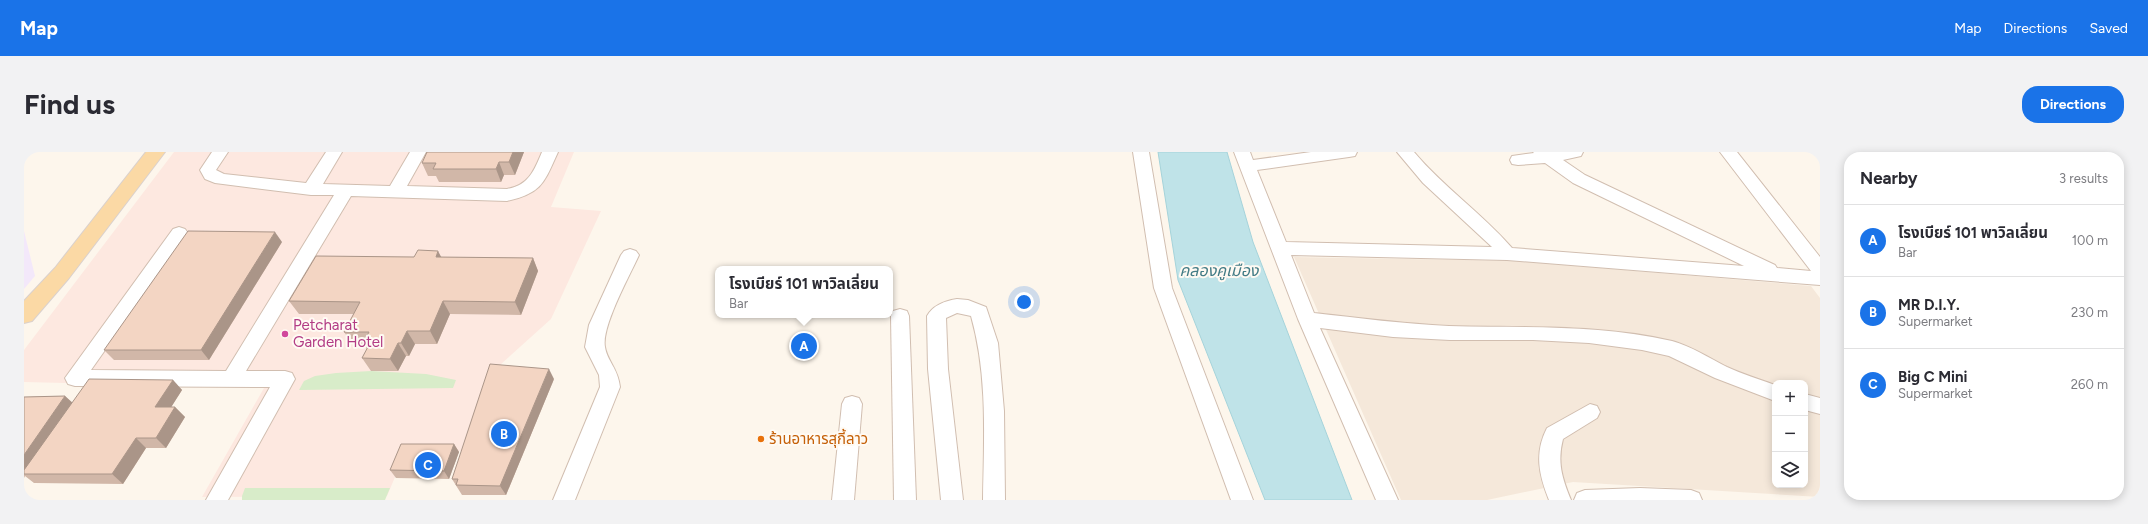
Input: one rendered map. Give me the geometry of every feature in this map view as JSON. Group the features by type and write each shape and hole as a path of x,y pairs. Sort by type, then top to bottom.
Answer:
{"main road":[{"path":"24,315 62,273 156,152"},
{"path":"24,331 62,273"}],"street":[{"path":"220,152 208,170 211,175 221,179 311,189 345,191 507,195 523,192 532,188 550,152"},
{"path":"311,189 334,152"},
{"path":"395,192 418,152"},
{"path":"1141,152 1163,288 1242,500"},
{"path":"1349,152 1245,159 1306,319 1387,500"},
{"path":"1405,152 1416,166 1495,238 1507,254"},
{"path":"1518,160 1575,152"},
{"path":"1728,152 1820,270"},
{"path":"1546,155 1579,179 1777,274"},
{"path":"230,379 345,191"},
{"path":"180,233 75,378 285,379 217,500"},
{"path":"1280,248 1507,254 1820,278"},
{"path":"564,500 610,387 609,375 595,347 598,326 630,255"},
{"path":"952,500 938,369 936,316 944,308 957,306 970,307 979,312 988,343 994,411 994,500"},
{"path":"900,316 905,500"},
{"path":"1306,319 1393,330 1450,333 1533,333 1589,336 1642,343 1673,349 1722,373 1772,392"},
{"path":"1808,403 1820,406"},
{"path":"843,500 852,404"},
{"path":"1560,500 1549,473 1548,457 1554,434 1590,412"},
{"path":"1585,500 1640,497 1692,500"}],"shaded area":[{"name":"Petcharat Garden Hotel","path":"174,152 574,152 551,207 601,211 551,319 490,374 464,451 406,451 387,496 202,497 264,388 24,382 24,350"},
{"path":"24,231 35,276 24,289"},
{"path":"1294,257 1519,261 1811,286 1820,298 1820,497 1573,482 1487,500 1401,500"}],"green space":[{"path":"371,371 426,374 456,380 453,388 299,390 304,381 315,376"},
{"path":"245,488 390,488 385,500 242,500"}],"water":[{"name":"คลองคูเมือง","path":"1158,152 1227,152 1253,242 1352,500 1265,500 1178,280"}],"building":[{"path":"427,152 513,152 509,162 499,162 496,169 433,169 436,163 422,163"},
{"path":"188,231 275,232 201,350 104,350"},
{"path":"418,250 438,251 436,257 533,258 515,302 443,301 430,331 407,331 401,343 398,343 390,359 362,358 370,343 363,343 369,332 344,332 360,302 289,301 316,256 414,257"},
{"path":"490,364 549,369 500,486 456,485 458,479 452,479"},
{"path":"89,379 173,380 155,407 175,407 156,438 136,438 112,474 24,474 24,470"},
{"path":"65,396 24,455 24,397"},
{"path":"401,444 454,444 444,471 390,470"}],"place":[{"name":"Petcharat Garden Hotel","path":"285,334"},
{"name":"โรงเบียร์ 101 พาวิลเลี่ยน","path":"804,346"},
{"name":"MR D.I.Y.","path":"504,434"},
{"name":"ร้านอาหารสุกี้ลาว","path":"761,439"},
{"name":"Big C Mini","path":"428,465"}]}
